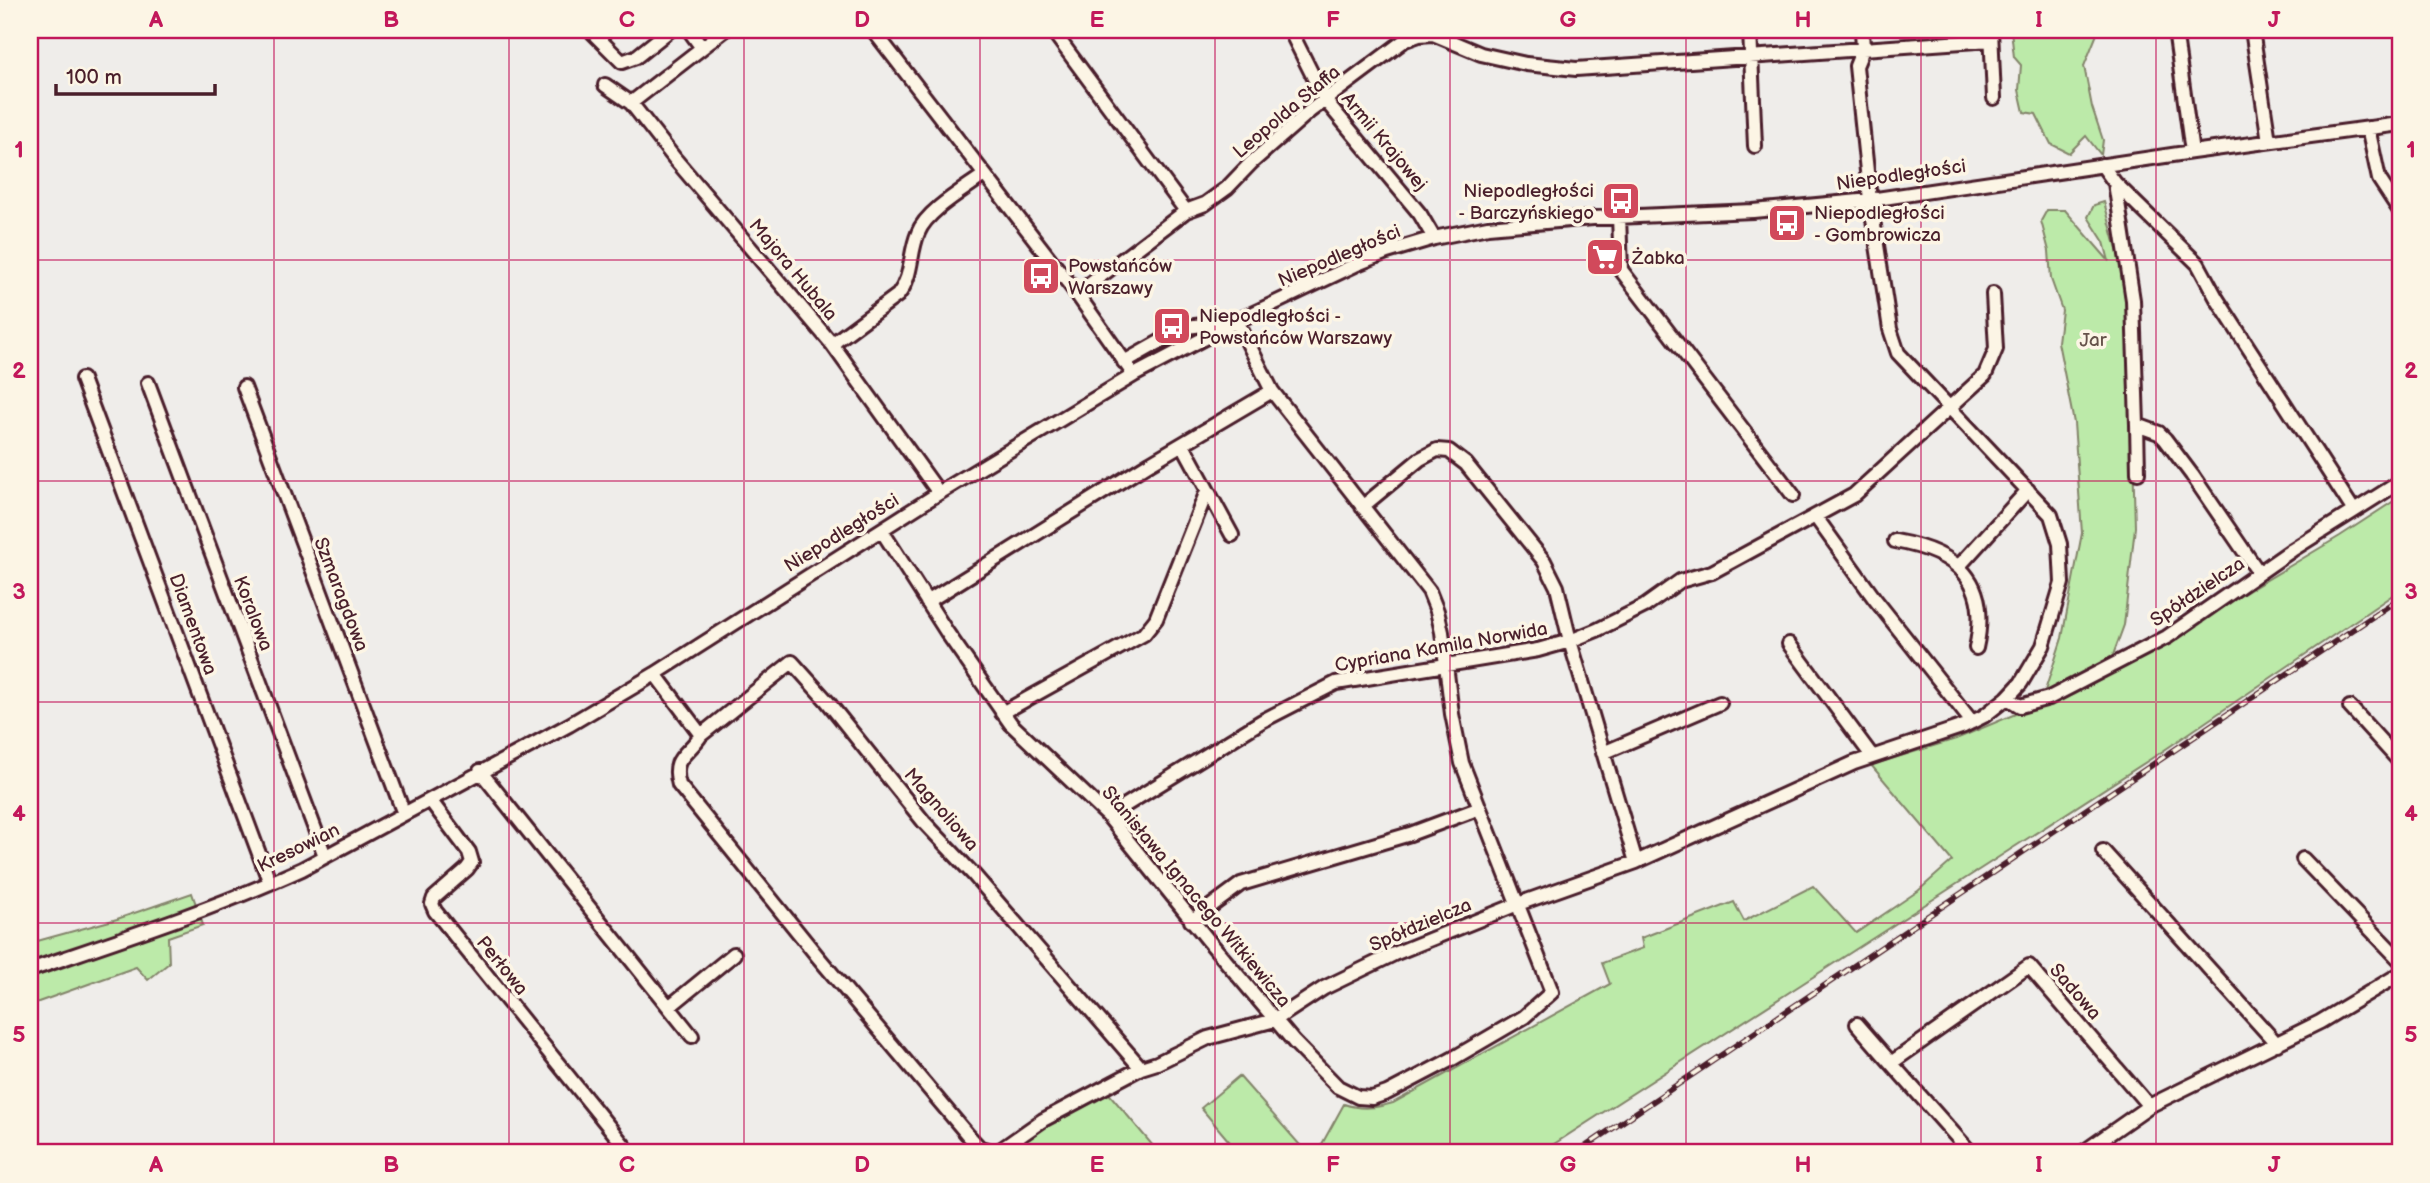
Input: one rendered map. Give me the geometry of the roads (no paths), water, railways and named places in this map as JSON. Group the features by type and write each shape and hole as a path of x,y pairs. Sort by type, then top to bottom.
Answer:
{"street":[{"path":"590,30 622,62 636,57 670,30"},
{"path":"689,30 702,48"},
{"path":"631,103 725,30"},
{"path":"873,30 1077,294 1134,375"},
{"path":"1052,30 1186,211"},
{"name":"Armii Krajowej","path":"1290,30 1325,100 1420,214 1434,238"},
{"path":"1750,30 1755,146"},
{"name":"Spółdzielcza","path":"997,1153 1043,1120 1141,1068 1208,1038 1275,1020 1324,988 1394,954 1518,904 1636,862 1872,756 1972,722 2007,698 2021,683 2039,654 2062,583 2062,561 2056,528 2051,515 1898,353 1890,328 1870,200 1856,66 1863,50 1862,30"},
{"path":"2175,30 2192,152"},
{"path":"2252,30 2269,141"},
{"name":"Leopolda Staffa","path":"1077,294 1186,211 1205,204 1227,188 1251,163 1325,100 1405,40 1419,35 1434,32 1481,54 1526,64 1576,69 1863,50 1991,35"},
{"path":"1991,35 1994,98"},
{"name":"Majora Hubala","path":"605,85 631,103 832,344 939,493"},
{"name":"Niepodległości","path":"569,725 655,674 939,493 1134,375 1237,321 1355,265 1434,238 1488,227 1619,216 1753,211 1870,200 2400,124"},
{"path":"2368,128 2379,178 2400,211"},
{"path":"2102,165 2115,183 2198,264 2217,299 2354,511"},
{"path":"832,344 898,295 909,274 918,230 929,216 984,175"},
{"path":"2115,183 2133,300 2138,473"},
{"path":"1619,216 1621,270 1793,495"},
{"name":"Cypriana Kamila Norwida","path":"1108,816 1250,728 1336,683 1538,650 1570,641 1645,606 1680,581 1712,572 1854,495 1984,375 1996,349 1993,294"},
{"path":"1124,362 1186,327 1237,321 1272,391 1429,591 1437,611 1462,763 1518,904"},
{"name":"Diamentowa","path":"82,379 270,883"},
{"name":"Koralowa","path":"148,383 325,856"},
{"name":"Szmaragdowa","path":"244,387 404,814"},
{"path":"927,602 1272,391"},
{"path":"2137,425 2159,433 2165,439 2259,573"},
{"path":"1183,445 1232,535"},
{"path":"1362,507 1420,459 1437,450 1449,451 1466,464 1544,561 1557,587 1570,641 1636,862"},
{"name":"Spółdzielcza","path":"2007,698 2020,706 2035,703 2096,676 2167,636 2400,482"},
{"path":"1959,565 2028,490"},
{"path":"1002,713 1144,634 1156,620 1208,491"},
{"path":"1815,516 1874,598 1972,722"},
{"name":"Stanisława Ignacego Witkiewicza","path":"882,531 1011,724 1108,816 1275,1020 1338,1087 1358,1097 1372,1098 1407,1083 1512,1024 1538,1006 1552,992 1518,904"},
{"path":"1895,541 1923,546 1959,565 1976,593 1980,612 1976,648"},
{"path":"1789,644 1872,756"},
{"name":"Magnoliowa","path":"997,1153 980,1148 967,1135 679,785 677,762 701,735 792,662 924,821 1141,1068"},
{"path":"655,674 701,735"},
{"path":"1603,752 1720,703"},
{"path":"2350,707 2400,762"},
{"name":"Kresowian","path":"30,970 168,923 270,883 569,725"},
{"path":"480,771 692,1035"},
{"name":"Perłowa","path":"430,800 469,852 471,862 467,869 434,898 432,904 435,911 629,1153"},
{"path":"1191,920 1241,884 1410,834 1480,808"},
{"path":"2103,851 2277,1044"},
{"path":"2303,859 2400,960"},
{"path":"669,1007 734,954"},
{"name":"Sadowa","path":"1891,1063 2029,966 2149,1107"},
{"path":"2082,1153 2149,1107 2320,1022 2400,974"},
{"path":"1857,1024 1971,1153"}],"railway":[{"path":"1576,1153 2400,598"}],"place":[{"name":"Niepodległości - Barczyńskiego","path":"1621,201"},
{"name":"Niepodległości - Gombrowicza","path":"1787,223"},
{"name":"Żabka","path":"1605,257"},
{"name":"Powstańców Warszawy","path":"1041,276"},
{"name":"Niepodległości - Powstańców Warszawy","path":"1172,326"}],"park label":[{"name":"Jar","path":"2093,339"}]}
